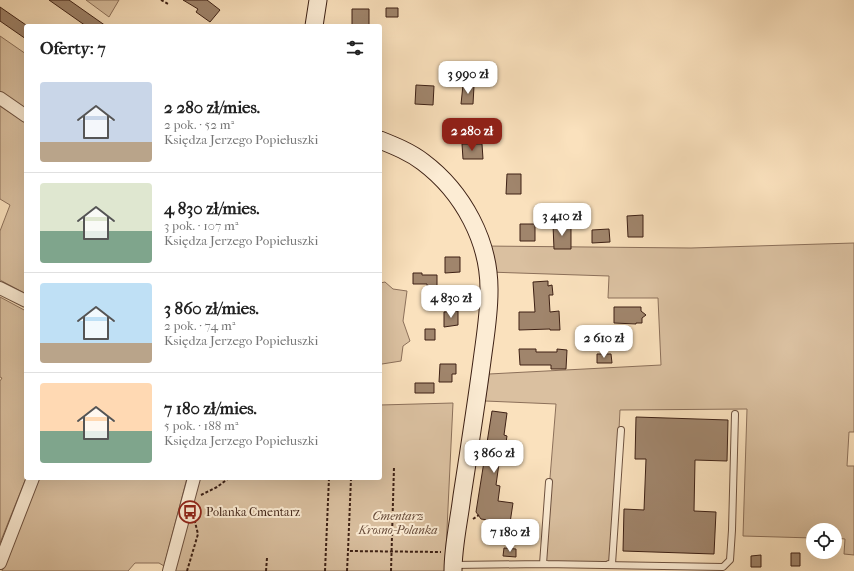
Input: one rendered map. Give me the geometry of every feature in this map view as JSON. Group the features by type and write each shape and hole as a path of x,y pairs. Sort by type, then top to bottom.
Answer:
{"street":[{"path":"314,24 318,0"},
{"path":"0,98 24,115"},
{"path":"382,141 404,150 423,162 444,181 463,205 474,224 483,246 488,272 488,312 453,568"},
{"path":"0,288 24,300"},
{"path":"0,562 32,480"},
{"path":"169,571 193,480"}],"lane":[{"path":"543,564 723,567 730,560 735,414"},
{"path":"453,568 543,564 612,564 621,430"},
{"path":"543,564 549,482"}],"path":[{"path":"161,0 168,4"},
{"path":"391,571 394,467"},
{"path":"198,496 217,487 226,480"},
{"path":"325,571 329,480"},
{"path":"347,571 351,480"},
{"path":"475,518 479,515"},
{"path":"187,571 198,534 194,519"},
{"path":"348,551 441,552"},
{"path":"266,571 267,558"}],"green space":[{"path":"86,0 119,0 109,17"},
{"path":"0,36 24,53 24,108 0,93"},
{"path":"0,106 24,122 24,293 0,280 0,231 10,205 0,199"},
{"path":"854,243 854,432 849,432 847,466 854,466 854,555 844,554 845,539 842,539 842,523 806,523 806,538 743,536 747,409 620,410 612,564 543,564 556,404 485,401 489,374 661,365 658,298 608,298 609,276 488,272 483,246 691,248"},
{"path":"385,282 393,289 407,291 403,321 410,341 403,346 401,361 382,364 382,283"},
{"path":"0,297 24,310 25,480 0,543 0,381 2,378 0,377"},
{"name":"Cmentarz Krosno-Polanka","path":"453,403 445,571 172,571 197,480 382,480 382,405"},
{"path":"38,480 186,480 164,566 159,563 135,563 128,571 2,571"}],"building":[{"path":"49,0 69,0 103,24 83,24"},
{"path":"183,0 207,0 220,10 210,22 196,12 198,9"},
{"path":"0,7 25,24 24,38 0,21"},
{"path":"386,8 398,8 398,17 386,17"},
{"path":"352,9 369,9 369,24 352,24"},
{"path":"416,85 434,86 433,105 415,104"},
{"path":"463,85 474,86 473,104 461,104"},
{"path":"462,144 482,144 483,159 463,159"},
{"path":"507,174 521,174 521,194 506,194"},
{"path":"643,215 643,237 628,237 627,216"},
{"path":"520,224 535,224 535,241 520,241"},
{"path":"553,225 571,225 571,249 554,249"},
{"path":"609,229 610,242 592,243 592,230"},
{"path":"445,257 460,257 460,272 445,273"},
{"path":"413,273 422,273 422,275 437,275 437,286 413,284"},
{"path":"548,281 548,286 552,285 553,295 549,295 550,312 559,311 560,330 519,330 519,312 535,312 533,282"},
{"path":"614,307 641,307 641,311 646,315 642,318 642,323 614,323"},
{"path":"458,311 458,325 444,327 444,312"},
{"path":"425,329 435,329 435,340 425,340"},
{"path":"519,349 536,349 536,352 557,352 557,349 567,350 566,369 551,369 551,365 520,365"},
{"path":"597,354 611,354 612,363 597,363"},
{"path":"440,364 456,364 456,374 452,374 452,382 439,382"},
{"path":"415,383 434,383 434,393 415,393"},
{"path":"492,411 507,413 504,435 507,436 505,449 501,449 496,485 500,486 498,501 513,503 510,523 481,519 476,512"},
{"path":"636,417 728,420 727,461 695,460 694,511 716,512 714,554 623,551 624,509 644,510 646,459 635,459"},
{"path":"504,548 516,549 516,557 503,556"},
{"path":"791,553 800,553 800,566 791,566"},
{"path":"761,555 761,567 751,567 751,556"}],"place":[{"name":"Polanka Cmentarz","path":"190,512"}]}
